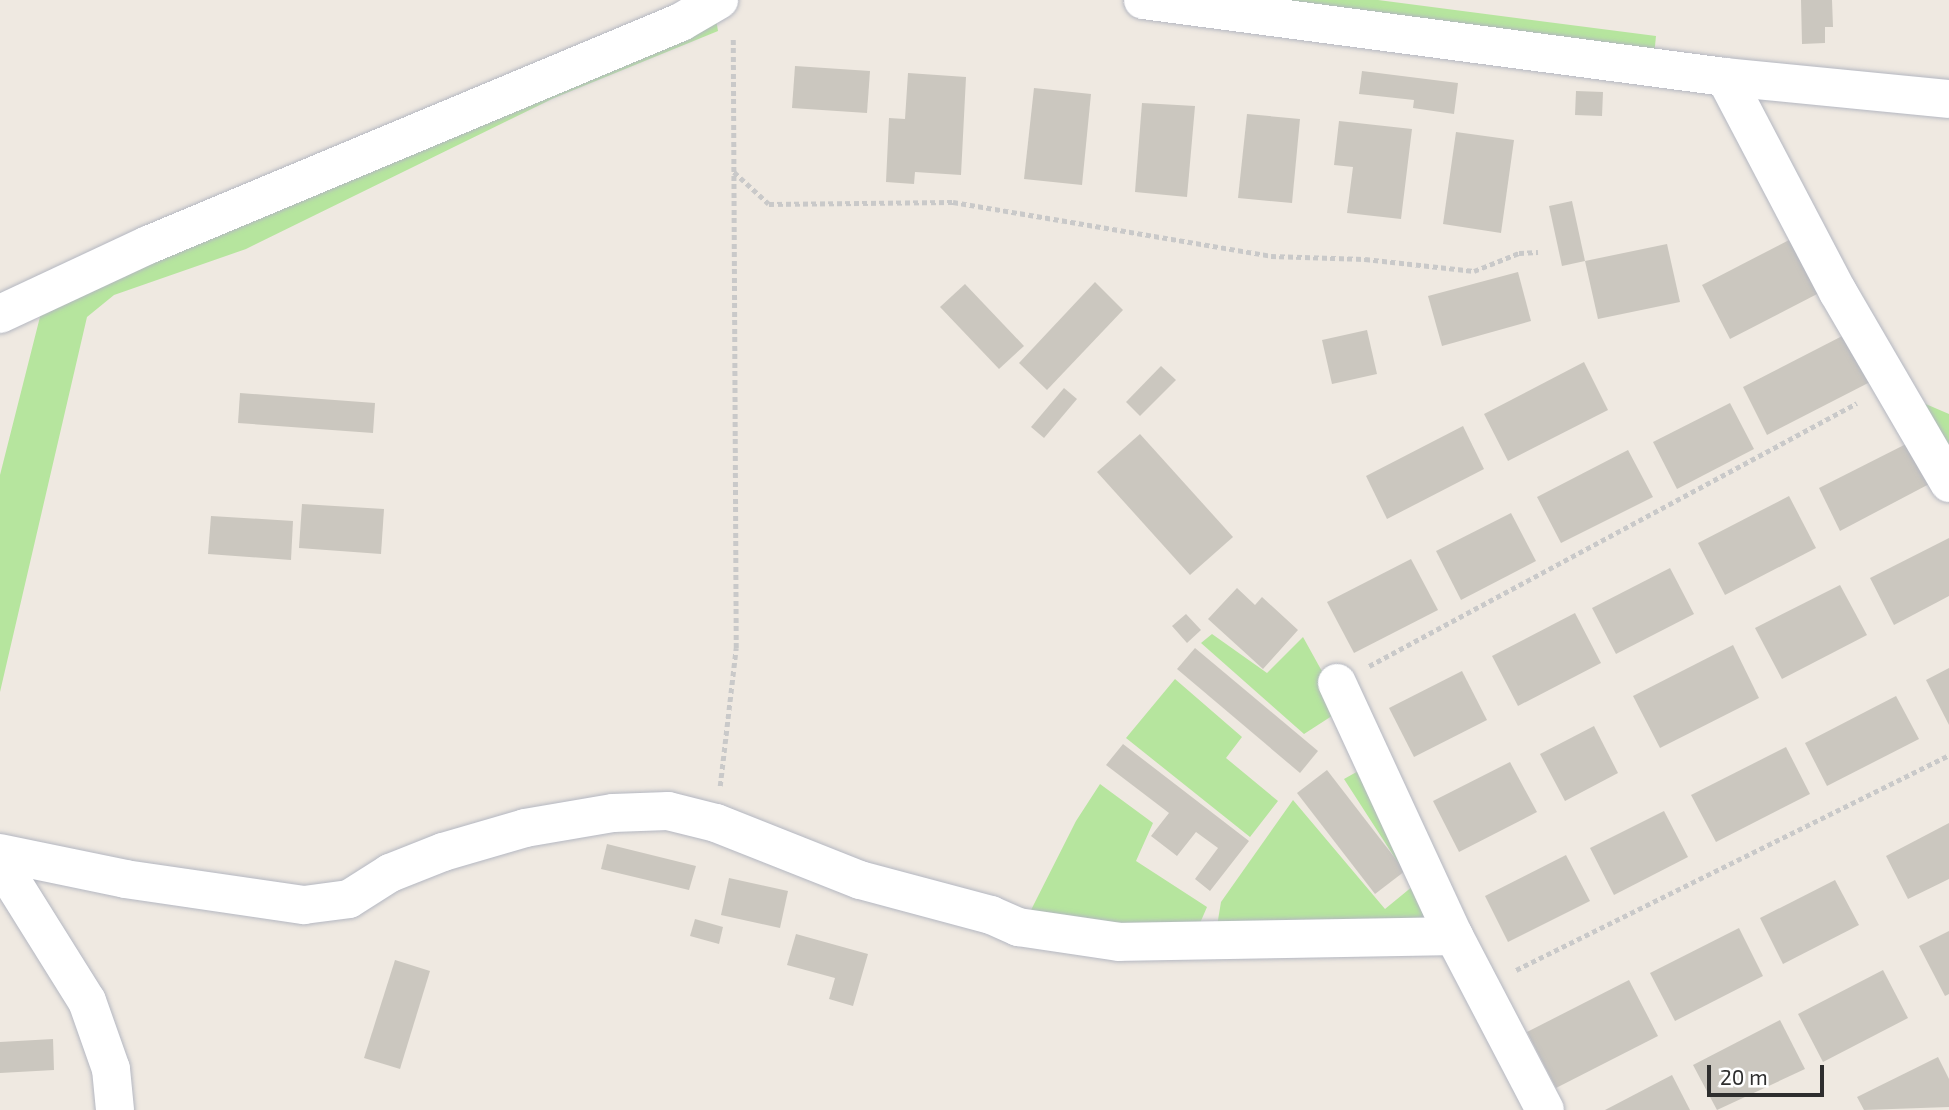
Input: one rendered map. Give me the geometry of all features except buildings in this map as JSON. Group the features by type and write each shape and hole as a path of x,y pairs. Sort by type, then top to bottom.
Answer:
{"street":[{"path":"1143,0 1725,77 1949,99"},
{"path":"0,314 148,245 681,22 726,13"},
{"path":"1725,77 1891,384 1949,483"},
{"path":"1337,683 1454,936 1545,1110"},
{"path":"0,853 124,880 304,905 349,898 390,873 443,852 525,828 613,813 654,812 716,823 860,880 1018,927 1119,942 1454,936"},
{"path":"0,862 87,1001 111,1069 115,1110"}],"path":[{"path":"716,823 736,648 734,172 726,13"},
{"path":"734,172 769,204 953,202 1271,256 1365,259 1474,271 1519,253 1538,252"},
{"path":"1337,683 1891,384"},
{"path":"1481,988 1949,755"}],"green space":[{"path":"1241,0 1378,0 1656,36 1654,56"},
{"path":"715,13 718,31 554,98 246,249 114,295 87,317 0,692 0,475 44,301"},
{"path":"1914,399 1949,414 1949,456"},
{"path":"1212,634 1267,673 1303,637 1329,684 1338,712 1304,734 1201,643"},
{"path":"1175,679 1242,737 1226,758 1278,801 1250,837 1126,738"},
{"path":"1369,765 1446,931 1216,932 1221,902 1293,800 1385,909 1413,886 1344,779"},
{"path":"1100,784 1153,823 1136,861 1207,907 1197,930 1109,934 1031,910 1076,821"}]}
